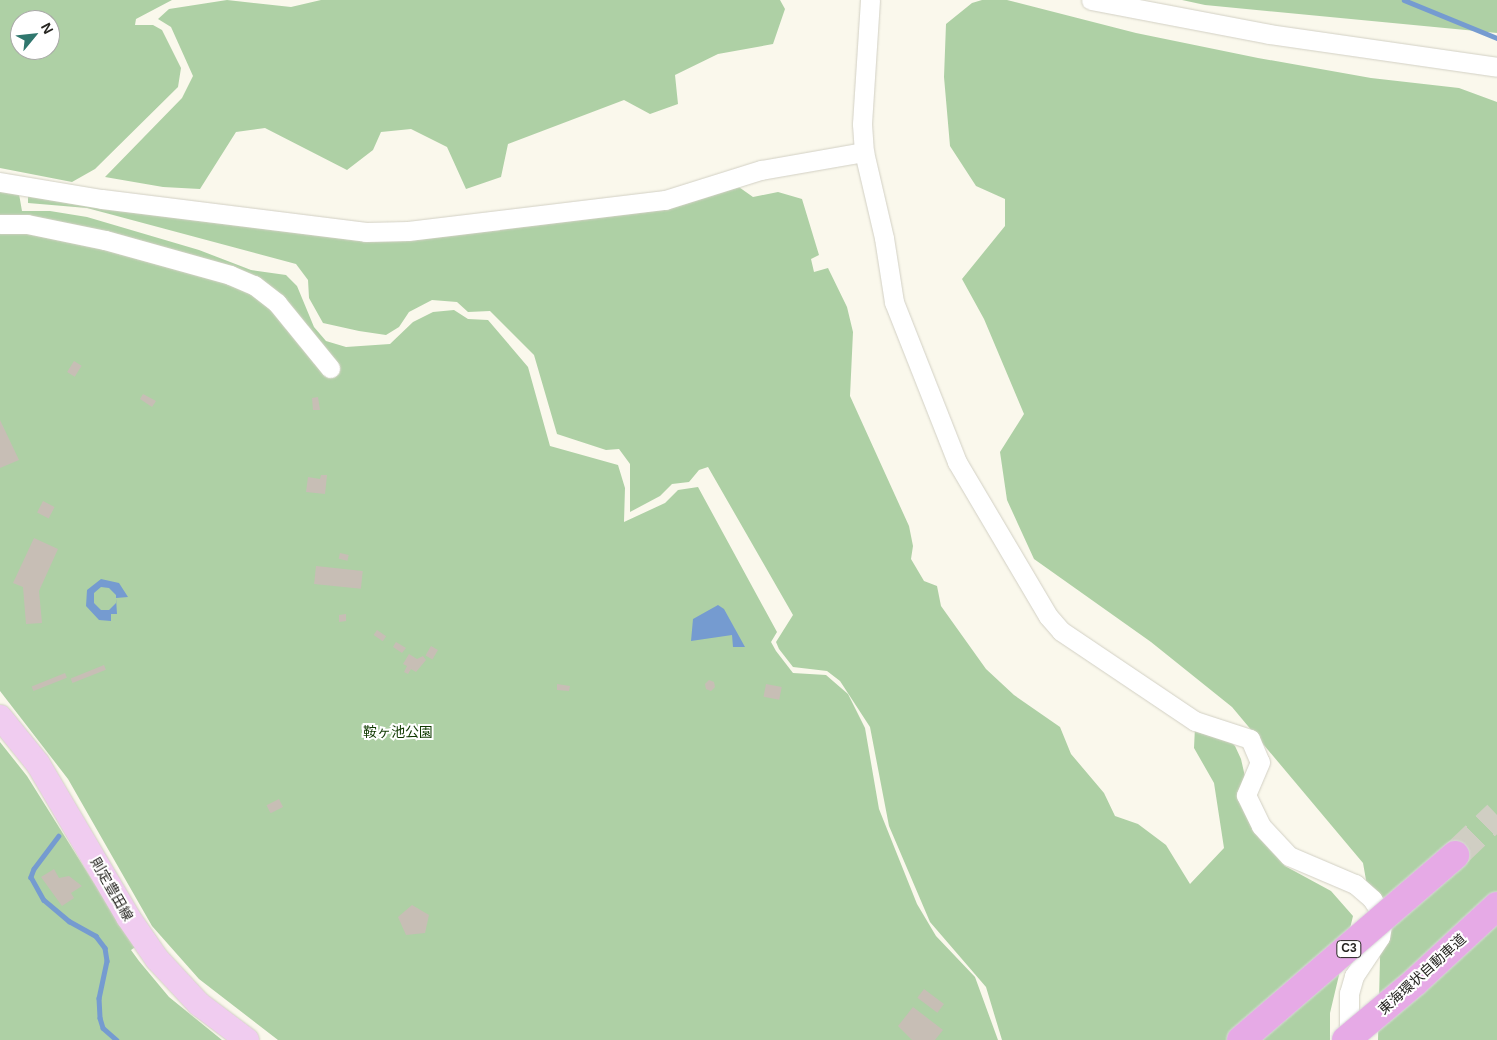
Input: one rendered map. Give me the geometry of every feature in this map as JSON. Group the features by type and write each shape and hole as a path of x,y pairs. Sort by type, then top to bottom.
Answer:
{"highway":[{"name":"C3","path":"1242,1040 1455,855"},
{"name":"東海環状自動車道","path":"1346,1040 1415,982 1497,906"}],"main road":[{"name":"則定豊田線","path":"0,717 38,764 128,916 157,959 199,1004 247,1040"}],"street":[{"path":"870,0 862,124 864,152 884,238 894,302 957,462 1048,616 1061,631 1194,721 1250,740 1260,762 1246,796 1261,826 1289,856 1355,884 1372,899 1381,912 1382,926 1380,937 1354,976 1349,993 1348,1020 1352,1040"},
{"path":"1091,0 1269,34 1497,67"},
{"path":"0,182 102,199 357,231 408,232 666,200 761,170 864,152"},
{"path":"0,224 27,224 105,240 230,275 254,285 277,303 330,368"}],"green space":[{"path":"0,0 172,0 136,19 135,25 153,25 162,30 181,68 178,87 95,169 72,182 0,168"},
{"path":"227,0 291,7 321,0 780,0 785,9 773,44 718,54 675,75 678,104 650,114 624,100 508,144 501,177 466,189 447,147 411,129 381,132 373,150 347,170 265,128 236,132 200,189 163,187 105,177 182,98 193,76 171,27 158,19 169,9"},
{"path":"982,0 1007,0 1136,33 1258,58 1371,78 1459,88 1497,102 1497,1040 1378,1040 1380,959 1363,863 1232,707 1151,642 1034,559 1007,500 1000,452 1024,414 984,319 962,279 1005,226 1005,199 976,186 950,146 944,77 946,24 972,3"},
{"path":"1182,0 1497,0 1497,33 1205,5"},
{"path":"736,185 753,197 778,192 802,199 819,255 811,259 814,272 828,268 847,307 853,332 850,396 909,526 913,546 911,559 924,581 937,586 941,606 986,669 1014,695 1060,727 1071,754 1104,793 1115,816 1138,824 1166,845 1190,884 1224,848 1214,783 1194,748 1195,727 1227,738 1235,746 1241,759 1259,838 1285,866 1331,891 1353,916 1330,1013 1330,1040 1002,1040 986,987 930,922 889,826 870,727 840,681 827,671 793,667 779,649 776,642 793,615 708,467 699,470 689,482 672,484 660,496 630,512 630,464 619,449 606,450 557,434 534,355 490,311 468,312 457,302 432,300 409,312 399,327 386,335 323,323 309,298 308,280 296,264 87,208 28,203 28,193 322,232"},
{"name":"鞍ヶ池公園","path":"0,189 19,194 22,211 50,211 87,217 199,250 251,270 286,275 297,286 314,327 326,341 346,347 390,344 413,322 433,312 454,310 468,319 488,320 528,367 550,446 618,465 625,488 624,522 665,503 678,490 698,487 777,632 771,642 776,651 793,673 826,675 848,694 865,728 879,809 917,904 936,936 975,977 998,1040 278,1040 199,979 152,926 68,779 0,691"},
{"path":"0,742 27,776 94,883 98,881 138,945 131,950 139,961 169,997 222,1040 0,1040"}],"water":[{"path":"101,579 119,583 128,597 116,598 117,614 111,614 111,621 99,620 86,606 87,590","holes":["101,587 109,588 116,595 116,603 109,610 101,610 94,603 94,593"]},
{"path":"718,605 724,609 745,647 733,647 732,635 691,641 693,619"}],"building":[{"path":"74,361 82,366 75,377 67,372"},
{"path":"143,394 156,401 152,407 140,399"},
{"path":"318,397 320,410 313,410 312,398"},
{"path":"0,420 19,460 0,468"},
{"path":"321,475 327,475 325,494 306,492 308,477 320,479"},
{"path":"43,501 55,507 49,518 37,513"},
{"path":"34,538 58,549 39,591 42,623 26,624 23,587 13,583"},
{"path":"340,553 349,555 347,561 339,559"},
{"path":"316,566 363,571 361,589 314,584"},
{"path":"346,614 346,621 339,622 339,615"},
{"path":"377,630 386,636 383,641 374,635"},
{"path":"396,642 406,648 402,653 393,647"},
{"path":"431,646 438,650 432,660 426,656"},
{"path":"409,654 417,659 423,656 426,660 416,672 411,669 408,674 404,672 407,666 403,664"},
{"path":"104,665 106,670 72,683 71,678"},
{"path":"65,673 67,678 33,691 32,686"},
{"path":"709,680 714,682 715,687 711,691 706,689 705,684"},
{"path":"557,684 570,686 569,691 557,690"},
{"path":"766,684 782,687 779,700 764,697"},
{"path":"279,799 283,807 271,813 267,805"},
{"path":"54,869 59,878 69,876 82,886 71,893 74,898 62,906 41,877"},
{"path":"412,905 429,915 425,933 406,935 398,917"},
{"path":"924,989 944,1004 937,1013 917,998"},
{"path":"913,1007 943,1030 935,1040 912,1040 898,1026"}],"waterway":[{"path":"1404,0 1497,38"},
{"path":"59,836 34,869 31,877 44,900 69,921 96,936 105,948 107,961 99,998 100,1018 103,1028 117,1040"}],"tunnel":[{"path":"1455,855 1497,815"}]}
